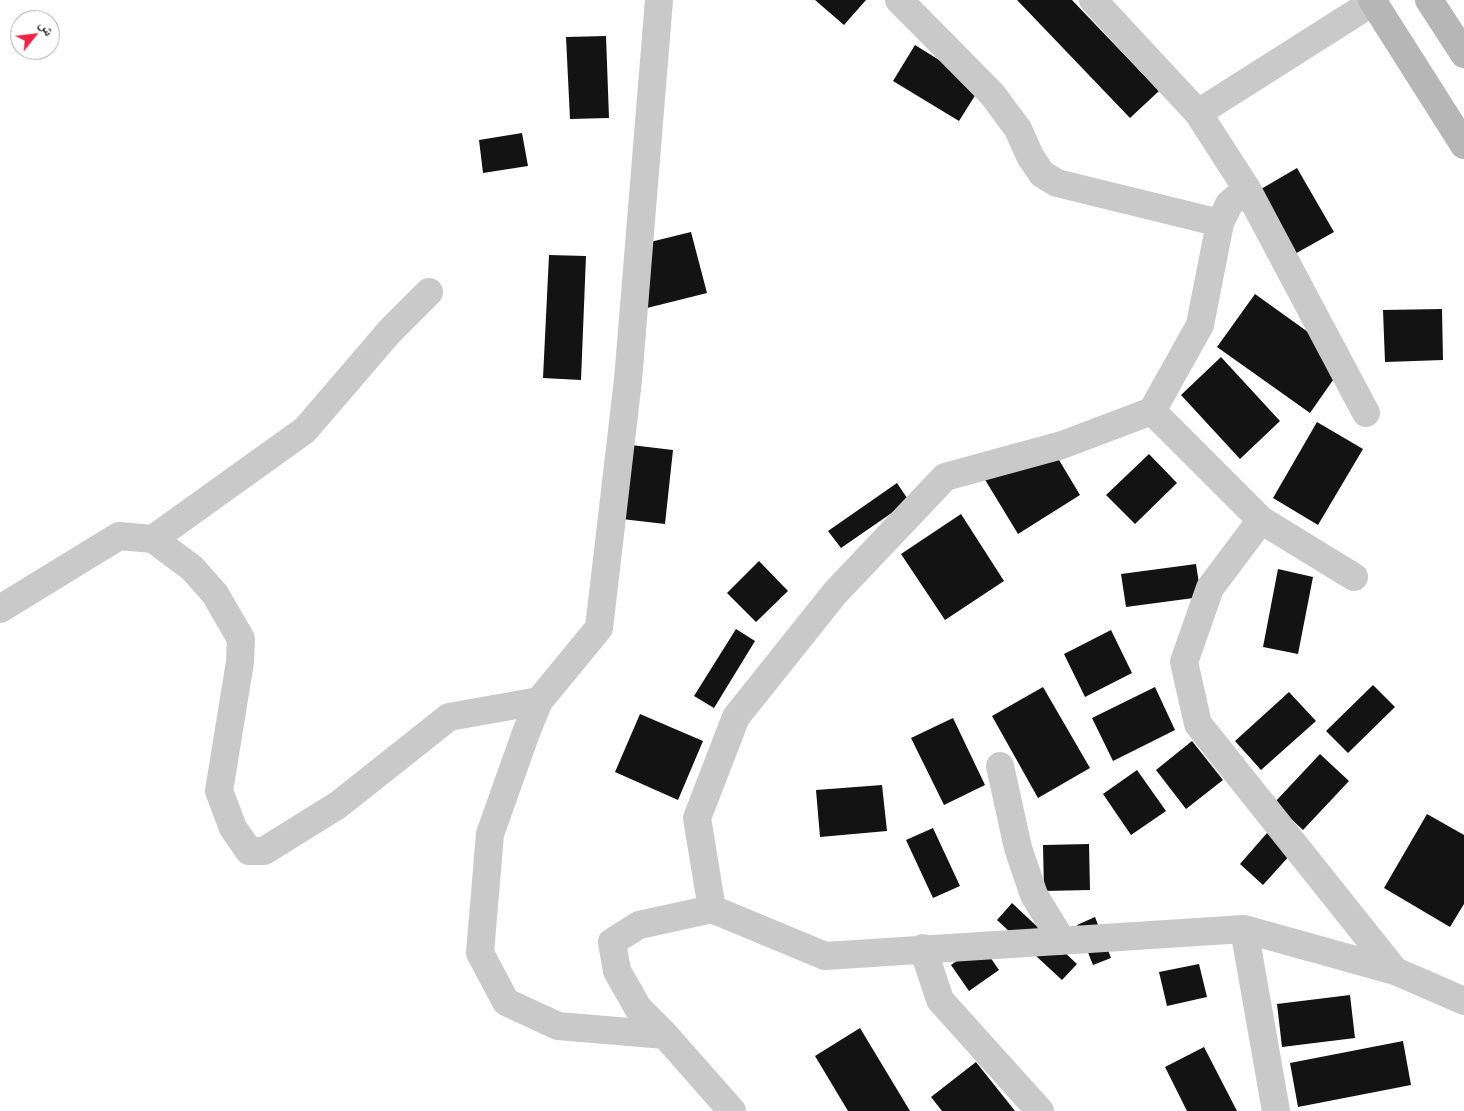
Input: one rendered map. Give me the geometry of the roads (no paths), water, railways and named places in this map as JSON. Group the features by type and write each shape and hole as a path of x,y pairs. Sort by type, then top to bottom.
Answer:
{"street":[{"path":"658,0 628,380 599,628 538,701 490,834 480,953 506,1002 558,1026 665,1035"},
{"path":"899,0 992,94 1018,129 1030,156 1042,174 1057,183 1220,223"},
{"path":"1093,0 1198,113 1247,189 1366,413"},
{"path":"1429,0 1464,54"},
{"path":"1198,113 1372,1 1464,145"},
{"path":"712,909 697,818 736,717 835,593 944,477 1062,445 1152,411 1200,324 1220,223 1229,204 1247,189"},
{"path":"153,539 305,430 390,331 429,292"},
{"path":"1152,411 1261,520 1354,577"},
{"path":"1261,520 1210,588 1184,662 1198,724 1395,971"},
{"path":"0,609 119,536 153,539 192,568 215,594 241,639 240,662 219,791 233,828 249,850 264,851 338,806 449,717 538,701"},
{"path":"1000,766 1018,848 1034,895 1062,941"},
{"path":"732,1111 665,1035 638,1008 617,971 612,942 639,925 712,909 825,956 923,948 1244,929 1395,971 1464,1001"},
{"path":"1244,929 1276,1111"},
{"path":"923,948 940,1000 1040,1111"}]}
